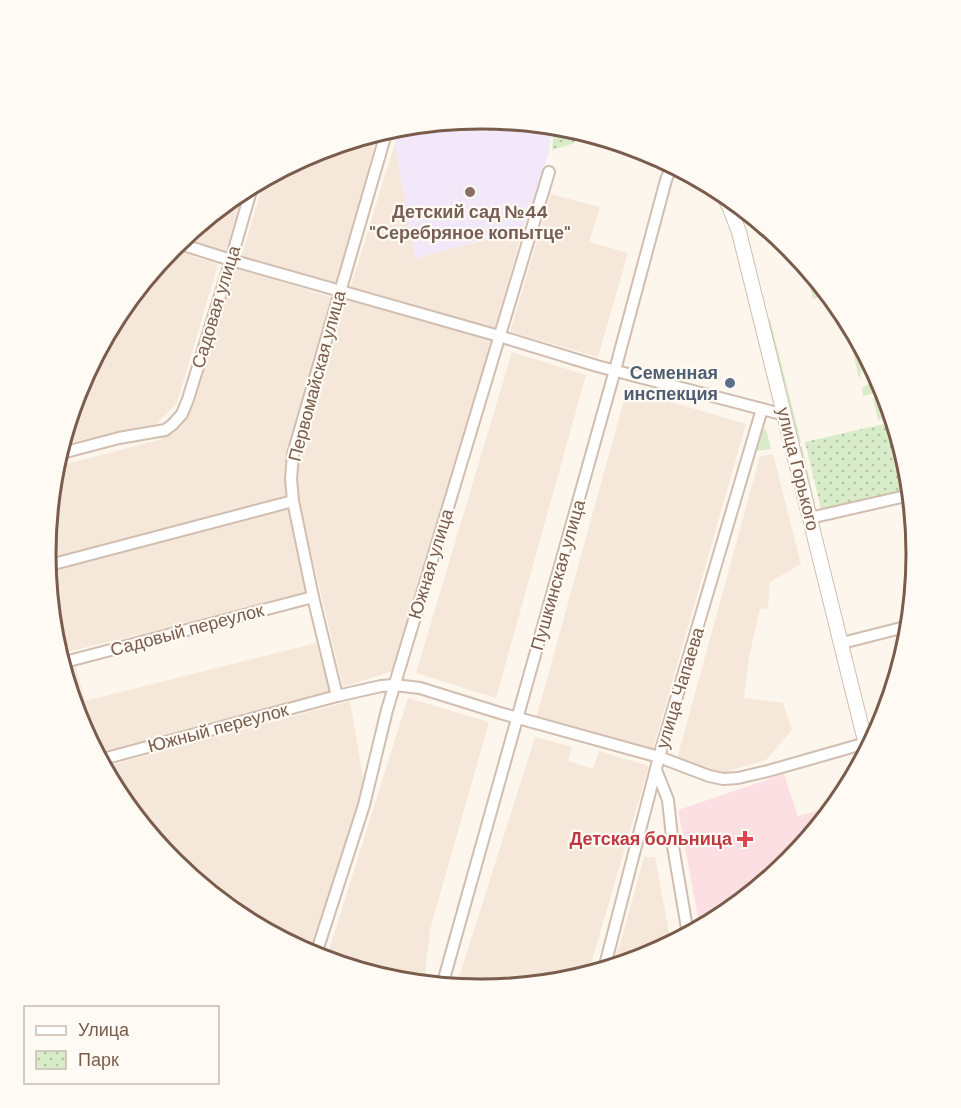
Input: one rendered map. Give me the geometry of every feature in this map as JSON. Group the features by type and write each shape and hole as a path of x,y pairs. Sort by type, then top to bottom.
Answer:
{"street":[{"name":"Первомайская улица","path":"337,696 292,501 293,454 384,140"},
{"name":"Южная улица","path":"318,947 364,805 387,710 549,172"},
{"name":"Пушкинская улица","path":"445,977 669,173"},
{"name":"Садовая улица","path":"68,451 119,438 165,430 182,414 249,198"},
{"name":"улица Горького","path":"731,211 739,232 865,736"},
{"path":"187,246 615,370 785,415"},
{"name":"улица Чапаева","path":"606,960 659,757 762,409"},
{"path":"810,518 902,497"},
{"path":"56,563 292,501"},
{"name":"Садовый переулок","path":"69,661 313,597"},
{"path":"842,643 898,630"},
{"name":"Южный переулок","path":"108,758 337,696 395,685 420,688 659,757 723,779 738,778 859,748"},
{"path":"656,769 668,800 687,925"}],"shaded area":[{"name":"Детский сад №44 \"Серебряное копытце\"","path":"453,130 508,130 551,135 549,153 523,230 415,258 395,143 397,137"},
{"path":"375,142 338,284 241,257 261,190 318,161"},
{"path":"395,143 416,258 523,230 495,328 350,289"},
{"path":"551,194 600,207 589,242 628,253 598,357 510,332"},
{"path":"241,204 226,251 193,240"},
{"path":"181,252 218,264 177,403 156,424 70,442 88,391 112,341 143,295"},
{"path":"236,268 333,298 285,466 285,499 56,558 56,526 66,464 159,440 176,432 190,413"},
{"path":"347,298 494,341 393,671 343,687 294,480"},
{"path":"512,352 586,375 496,698 416,673"},
{"path":"627,389 746,424 653,749 536,719"},
{"path":"773,454 801,564 770,582 768,608 760,609 749,657 744,698 783,703 792,730 766,760 721,773 677,759 760,456"},
{"path":"289,509 308,594 67,652 59,609 56,568"},
{"path":"316,643 331,694 104,751 88,717 70,664 75,663 85,701"},
{"path":"408,698 489,722 430,930 425,975 371,965 329,951"},
{"path":"350,701 364,783 312,944 244,907 200,874 143,813 111,765"},
{"path":"535,737 572,747 568,761 593,769 599,751 649,766 591,965 508,978 459,978"},
{"name":"Детская больница","path":"784,774 798,816 820,810 781,855 761,874 698,919 678,810"},
{"path":"644,857 655,857 669,934 615,957"}],"green space":[{"path":"553,136 574,139 575,143 552,150"},
{"path":"810,285 820,297 813,299"},
{"path":"767,319 770,319 801,442 795,444"},
{"path":"852,348 863,367 859,379"},
{"path":"870,383 874,393 863,396 862,388"},
{"path":"875,397 884,419 878,420 873,398"},
{"path":"885,424 901,494 822,513 805,442"},
{"path":"766,429 771,449 756,451 762,431"},
{"path":"802,446 817,513 813,514 796,448"}],"place":[{"name":"Детский сад №44 \"Серебряное копытце\"","path":"470,192"},
{"name":"Семенная инспекция","path":"730,383"},
{"name":"Детская больница","path":"745,839"}]}
